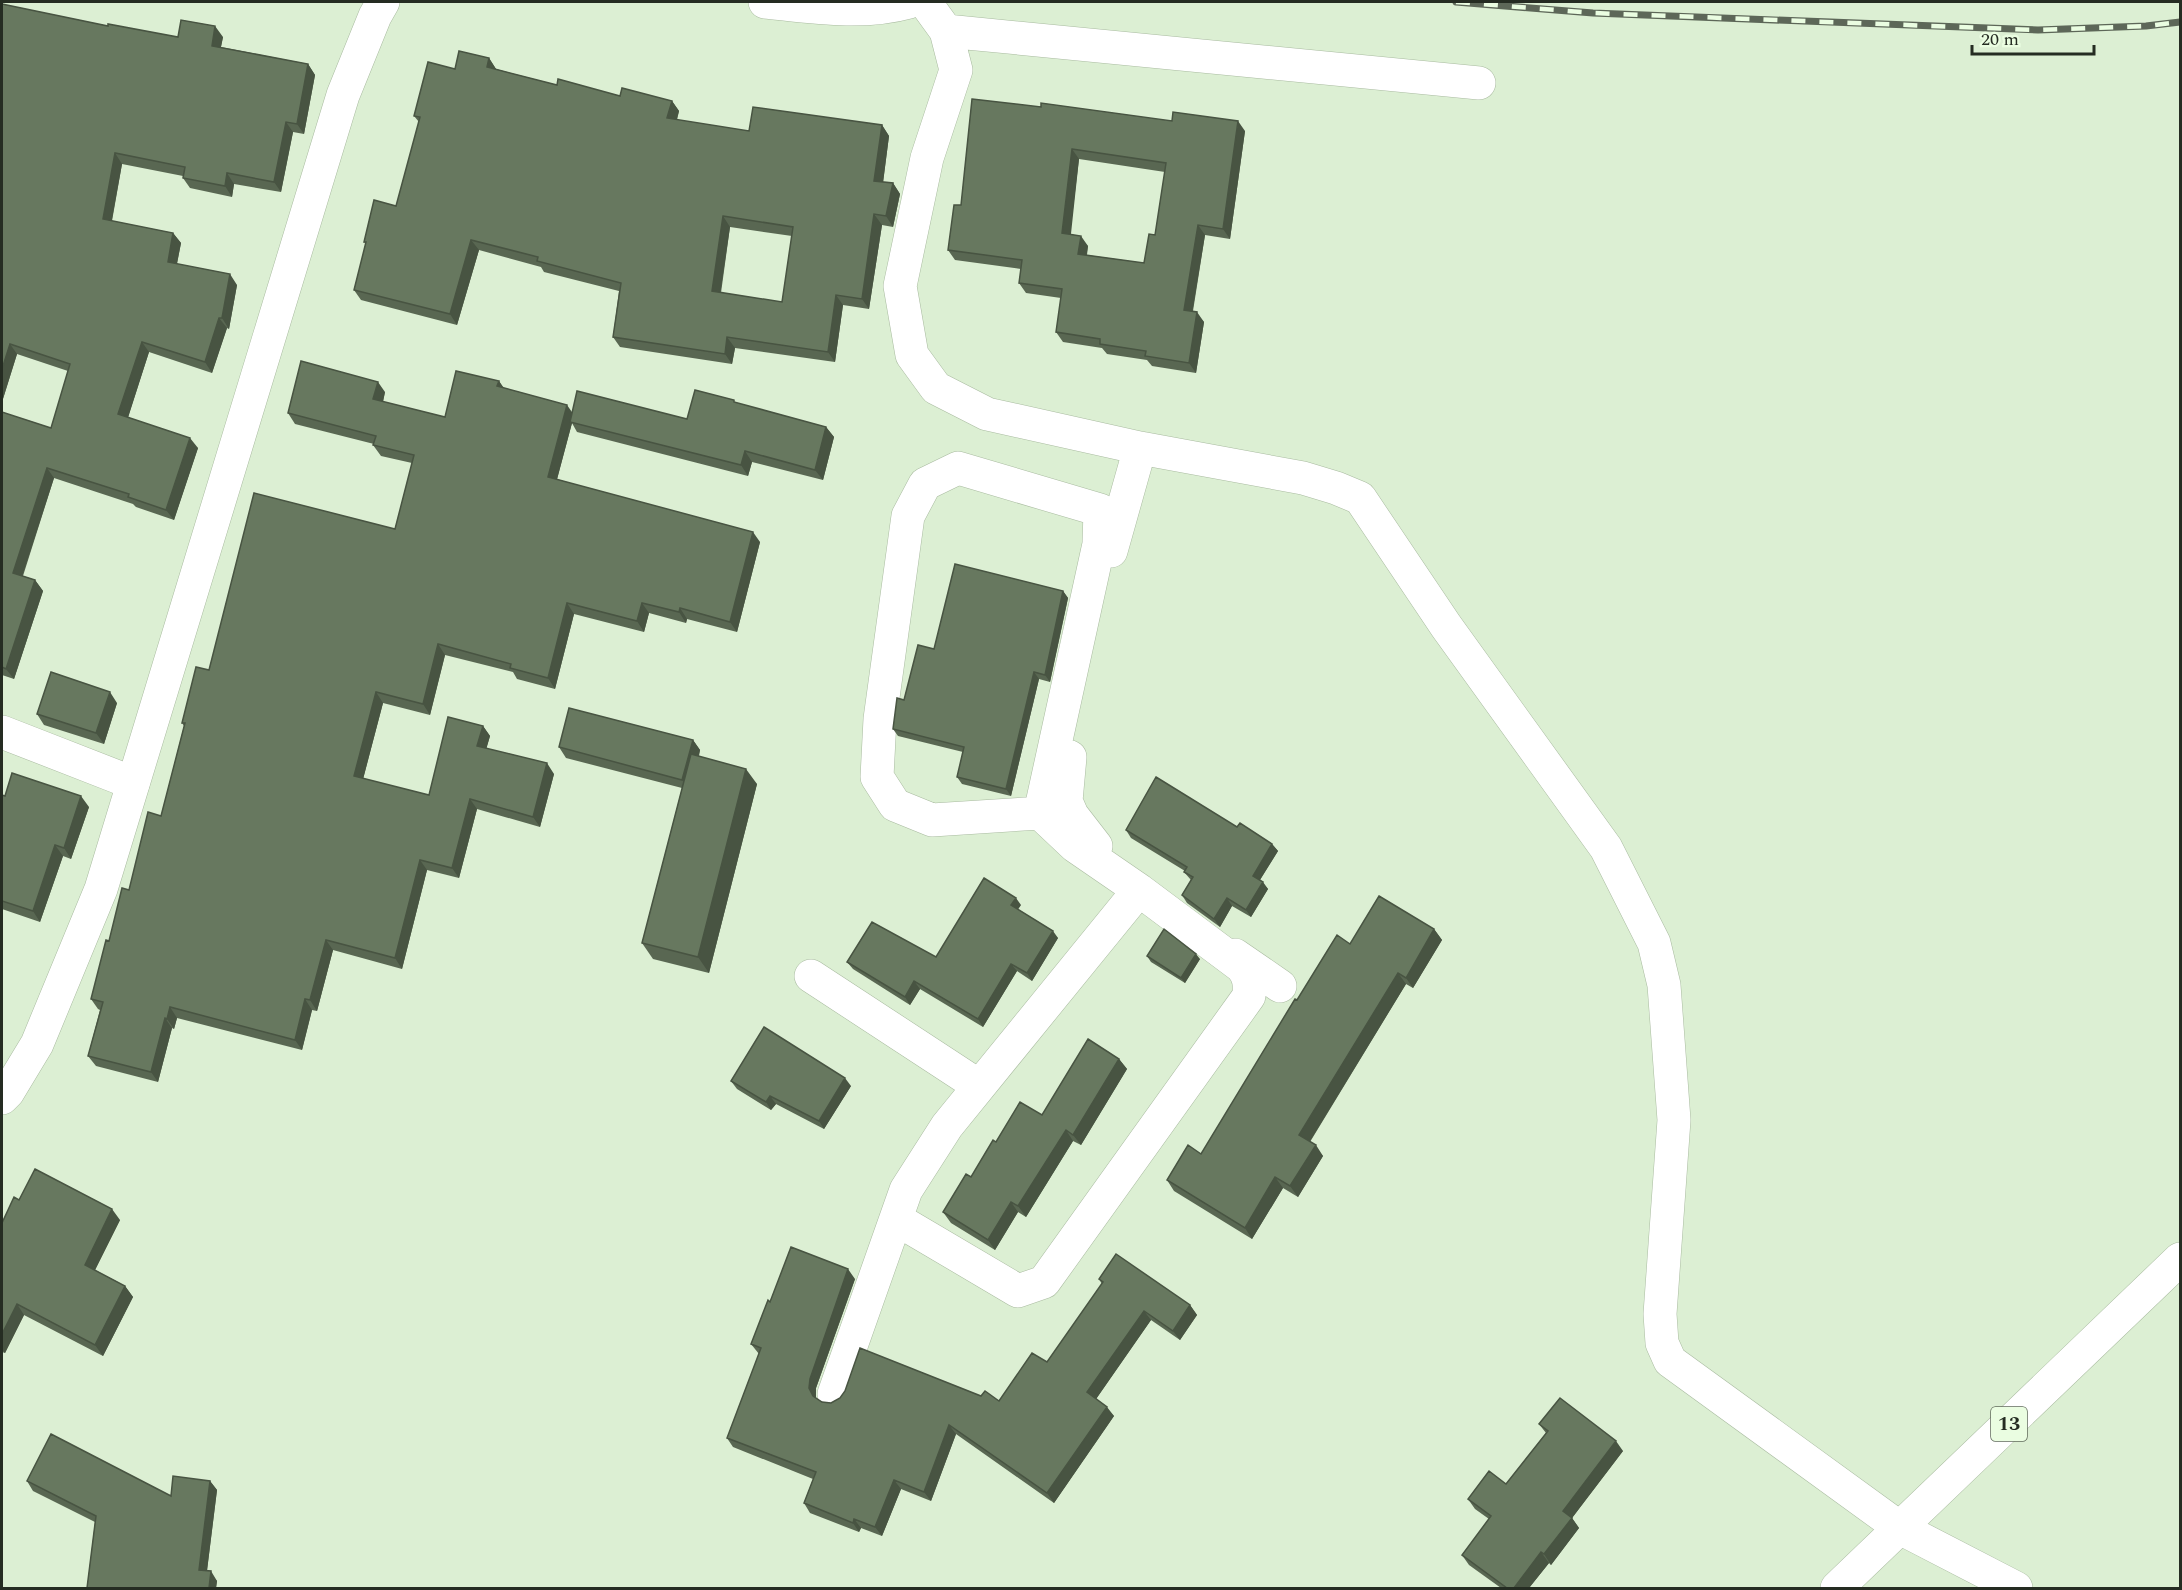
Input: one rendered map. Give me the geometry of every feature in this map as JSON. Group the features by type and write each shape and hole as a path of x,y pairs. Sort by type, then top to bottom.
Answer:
{"main road":[{"path":"2,1098 37,1044 101,889 343,95 383,2"},
{"path":"765,2 838,9 891,7 909,2"},
{"path":"925,2 946,31 956,70 927,158 900,286 912,355 936,388 987,414 1140,448 1303,478 1360,498 1446,626 1606,848 1654,943 1664,985 1674,1120 1660,1314 1662,1343 1670,1361 1900,1528 2016,1588"},
{"path":"946,31 1479,83"},
{"path":"1040,813 1099,544 1100,510 1140,448"},
{"path":"896,1219 1018,1291 1044,1282 1249,996 1250,987 1247,974 1242,967 1139,890 1090,840 1072,815 1066,801 1074,722 1101,586 1140,448"},
{"path":"1100,510 958,468 925,484 908,516 880,719 877,777 895,805 932,820 1040,813 1076,846 1280,986"},
{"path":"2,732 133,783"},
{"path":"834,1394 906,1190 947,1126 1139,890"},
{"path":"811,976 979,1086"},
{"name":"13","path":"1837,1588 2181,1259"}],"building":[{"path":"2,4 108,26 108,24 178,37 181,20 215,26 212,46 308,64 297,124 286,122 274,182 227,173 225,186 183,178 185,167 115,153 103,219 173,233 168,262 230,274 222,318 219,318 205,362 142,342 118,414 190,438 166,510 128,497 129,494 47,468 13,573 35,580 6,669 2,667 2,412 51,428 70,364 10,344 2,369"},
{"path":"459,51 489,58 487,67 557,85 558,79 620,96 622,88 672,101 667,118 749,131 753,107 882,125 874,181 893,183 886,216 874,214 862,299 836,295 828,352 727,337 725,354 613,337 621,283 537,261 538,257 471,240 450,314 354,290 374,200 396,206 420,117 414,116 428,62 455,69","holes":["723,216 793,227 782,302 712,291"]},
{"path":"972,99 1041,107 1041,103 1172,121 1173,112 1238,121 1223,229 1198,225 1184,310 1197,312 1189,363 1145,356 1146,351 1100,344 1100,339 1056,332 1062,289 1019,283 1022,260 948,250 954,205 961,205","holes":["1072,149 1166,163 1155,235 1149,234 1144,263 1078,254 1081,236 1062,233"]},
{"path":"301,361 378,382 373,399 445,417 456,371 499,381 497,386 567,405 548,477 753,532 730,622 680,608 679,612 642,603 637,621 567,603 548,678 510,668 511,664 438,644 423,704 376,692 354,776 429,795 448,717 483,726 477,746 547,763 533,817 470,799 452,868 420,860 395,958 326,940 310,1000 305,999 295,1040 170,1007 151,1072 88,1056 103,1002 91,999 106,940 109,941 122,888 129,890 148,812 161,816 185,723 182,723 196,667 209,670 254,493 395,529 414,455 373,445 376,436 288,413"},
{"path":"695,390 826,427 815,470 745,451 741,465 570,422 577,391 687,419"},
{"path":"955,564 1063,591 1045,675 1034,672 1006,789 957,777 964,747 893,729 897,698 904,700 918,645 934,649"},
{"path":"51,672 110,692 96,733 37,714"},
{"path":"569,708 693,740 682,780 559,747"},
{"path":"691,754 746,769 698,957 642,943"},
{"path":"12,773 81,796 64,848 55,845 33,911 2,901 2,795 5,796"},
{"path":"1156,777 1237,827 1240,823 1272,844 1253,876 1263,882 1246,910 1227,898 1214,919 1182,895 1193,877 1184,872 1187,867 1126,830"},
{"path":"984,878 1016,898 1011,905 1053,931 1027,973 1011,964 978,1019 914,981 905,997 847,962 872,922 936,957"},
{"path":"1379,896 1434,929 1406,978 1398,973 1299,1135 1316,1145 1290,1186 1275,1177 1245,1228 1167,1180 1188,1145 1201,1154 1295,999 1297,1000 1337,935 1350,944"},
{"path":"1164,929 1196,954 1181,978 1147,956"},
{"path":"764,1027 845,1078 819,1121 770,1096 766,1102 731,1081"},
{"path":"1088,1039 1119,1059 1073,1135 1066,1130 1018,1206 1011,1202 988,1240 943,1212 966,1174 971,1177 993,1140 996,1142 1020,1102 1042,1115"},
{"path":"35,1169 112,1209 85,1265 125,1286 95,1345 17,1304 2,1334 2,1223 14,1197 19,1200"},
{"path":"791,1247 848,1269 810,1379 809,1388 813,1396 822,1402 831,1403 840,1398 845,1391 860,1348 981,1396 985,1391 999,1401 1032,1353 1047,1362 1103,1282 1099,1279 1116,1254 1190,1305 1173,1331 1144,1311 1087,1392 1107,1407 1047,1493 949,1425 924,1492 894,1480 875,1527 854,1519 853,1523 804,1503 816,1472 727,1438 761,1348 751,1344"},
{"path":"1560,1398 1616,1441 1563,1511 1572,1518 1544,1554 1541,1552 1514,1588 1507,1588 1462,1555 1491,1516 1468,1499 1489,1471 1506,1484 1548,1431 1539,1424"},
{"path":"51,1434 171,1496 173,1476 210,1481 199,1570 211,1571 209,1588 87,1588 96,1516 27,1481"}],"railway":[{"path":"1456,2 1593,13 2038,30 2146,26 2180,22"}]}
